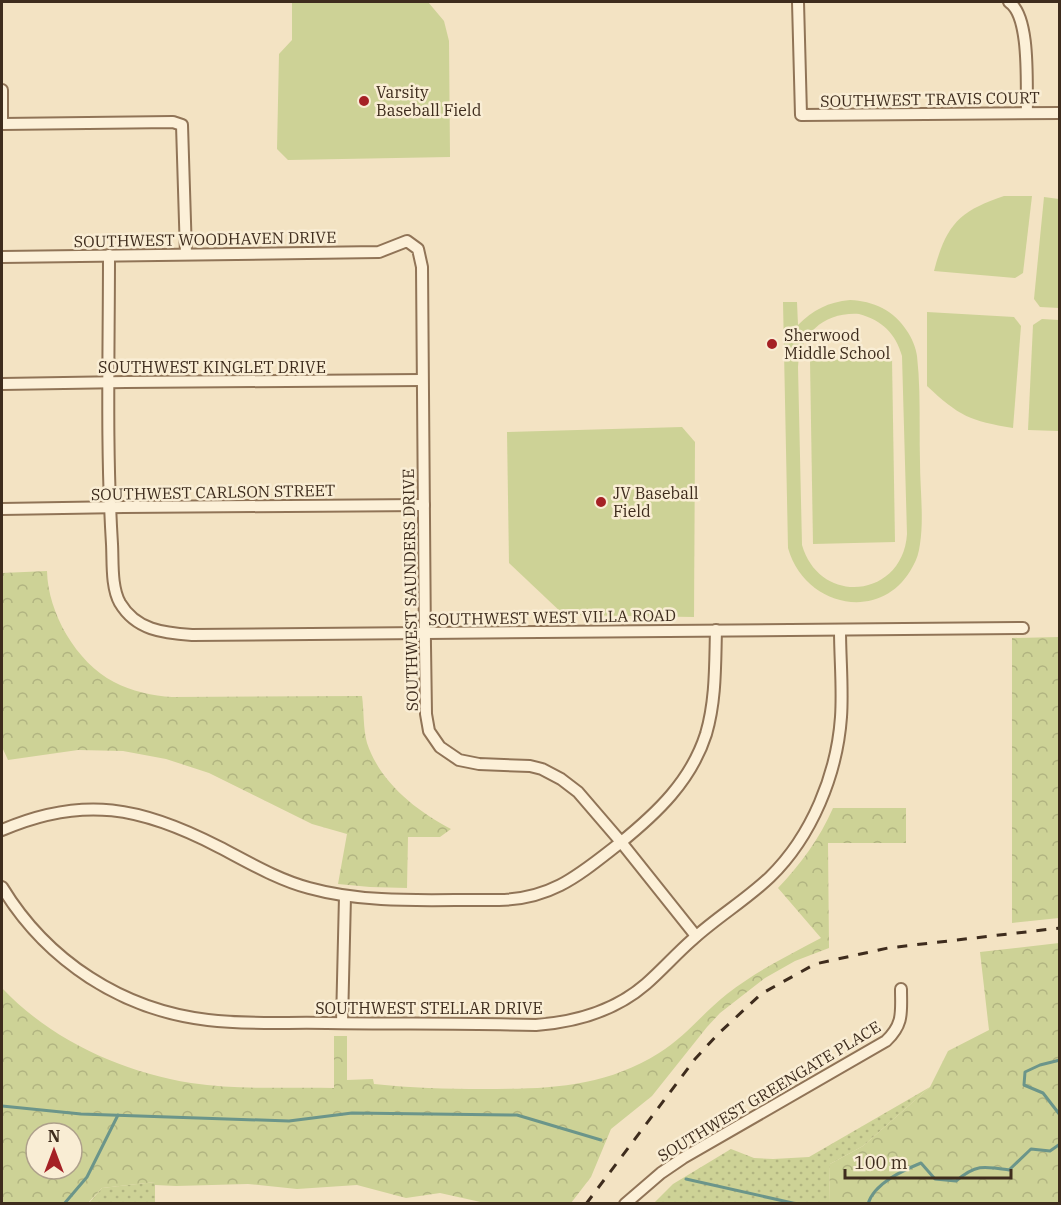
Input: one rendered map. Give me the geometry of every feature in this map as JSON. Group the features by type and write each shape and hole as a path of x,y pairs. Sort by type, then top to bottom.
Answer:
{"street":[{"name":"SOUTHWEST TRAVIS COURT","path":"798,2 801,115 1059,112"},
{"path":"1014,3 1024,31 1027,112"},
{"path":"2,90 2,124 173,122 182,125 186,254"},
{"name":"SOUTHWEST WOODHAVEN DRIVE","path":"2,257 379,252 407,241"},
{"name":"SOUTHWEST SAUNDERS DRIVE","path":"407,241 418,249 422,267 427,723 433,739 452,756 468,763 518,764 542,769 552,773 578,792 696,936"},
{"name":"SOUTHWEST WEST VILLA ROAD","path":"109,255 110,508 114,583 118,601 141,626 165,633 192,635 1023,628"},
{"name":"SOUTHWEST KINGLET DRIVE","path":"2,384 422,380"},
{"name":"SOUTHWEST CARLSON STREET","path":"2,509 424,505"},
{"path":"2,830 53,813 100,809 130,812 190,833 294,884 345,896 416,899 522,898 553,890 569,882 621,842 668,801 682,783 705,736 714,699 716,630"},
{"name":"SOUTHWEST STELLAR DRIVE","path":"2,887 30,927 66,961 112,991 140,1004 169,1013 210,1020 537,1025 568,1021 602,1011 645,985 696,936 771,876 796,846 817,808 829,778 840,726 840,630"},
{"path":"342,1023 345,896"},
{"name":"SOUTHWEST GREENGATE PLACE","path":"625,1203 683,1158 886,1041 896,1031 901,1018 901,989"}],"green space":[{"name":"Varsity Baseball Field","path":"292,2 428,2 444,21 449,41 450,157 288,160 277,149 279,54 292,40"},
{"path":"1004,196 1032,196 1023,273 1015,278 934,271 944,242 957,222 965,214"},
{"path":"1044,197 1059,199 1059,308 1040,307 1034,299"},
{"path":"850,300 875,305 896,317 912,340 918,369 922,513 919,550 913,566 900,584 883,596 865,602 846,601 827,595 810,584 797,568 788,548 783,302 797,302 798,325 821,308","holes":["847,314 867,317 887,329 896,341 902,356 907,534 902,555 891,571 877,582 860,587 842,586 825,578 812,565 802,545 798,367 804,344 816,327 825,321"]},
{"path":"927,312 1014,317 1021,326 1013,428 986,423 966,416 927,386"},
{"path":"1042,319 1059,320 1060,430 1058,431 1028,430 1033,325"},
{"path":"892,359 895,542 813,544 810,360"},
{"name":"JV Baseball Field","path":"682,427 695,442 694,617 564,615 509,563 507,432"},
{"path":"47,571 53,603 76,649 100,673 128,688 172,697 362,696 367,743 381,770 400,794 451,829 440,837 408,837 407,888 338,884 347,834 312,824 209,773 166,759 123,751 78,750 8,760 2,747 2,573"},
{"path":"1059,637 1059,918 1012,923 1012,638"},
{"path":"833,808 906,808 906,843 828,843 829,948 795,961 765,978 720,1013 652,1096 611,1129 591,1177 571,1203 485,1203 440,1193 406,1198 357,1185 297,1189 248,1184 155,1185 155,1182 102,1188 88,1203 2,1203 2,988 42,1023 89,1051 139,1071 191,1083 245,1087 334,1088 334,1036 347,1036 347,1080 373,1079 374,1084 483,1089 552,1087 596,1080 638,1065 659,1053 677,1040 718,1001 749,978 821,938 778,888 809,851"},
{"path":"1059,943 1059,1203 829,1203 830,1164 863,1146 930,1087 948,1051 989,1030 980,952"},
{"path":"930,1087 863,1146 830,1164 829,1203 653,1204 673,1184 731,1149 754,1158 809,1157"},
{"path":"155,1182 155,1203 88,1204 102,1188"}],"waterway":[{"path":"1060,1060 1025,1072 1024,1085 1043,1093 1060,1115"},
{"path":"2,1106 81,1114 289,1121 352,1113 517,1115 601,1140"},
{"path":"64,1204 87,1177 118,1115"},
{"path":"868,1204 871,1196 883,1184 921,1163 935,1179 956,1181 975,1169 1009,1170 1031,1149 1050,1151 1060,1144"},
{"path":"686,1179 797,1204"}],"railway":[{"path":"586,1204 695,1059 761,994 815,964 888,948 1060,928"}],"place":[{"name":"Varsity Baseball Field","path":"364,101"},
{"name":"Sherwood Middle School","path":"772,344"},
{"name":"JV Baseball Field","path":"601,502"}]}
